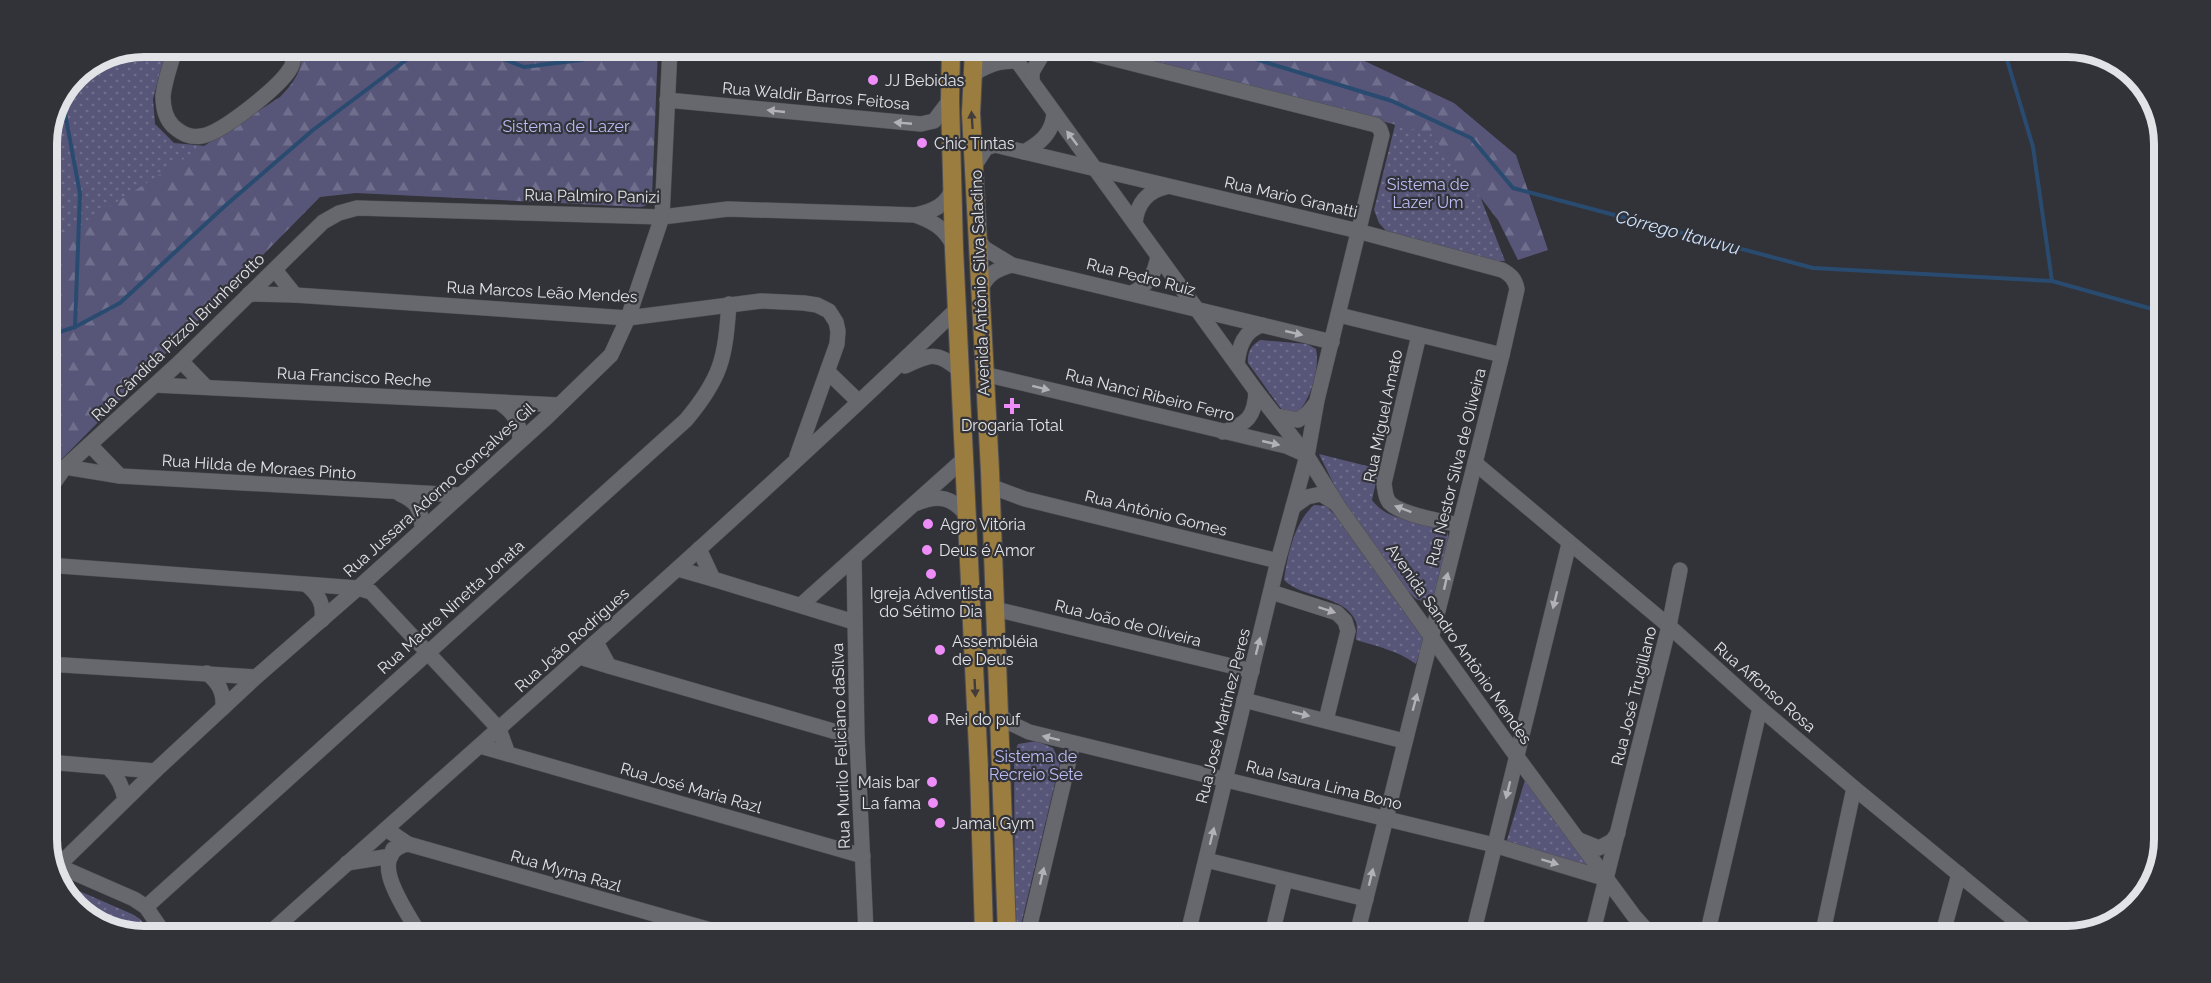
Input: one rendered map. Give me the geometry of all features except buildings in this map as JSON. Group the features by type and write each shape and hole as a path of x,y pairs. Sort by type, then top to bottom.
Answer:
{"main road":[{"name":"Avenida Antônio Silva Saladino","path":"951,57 954,248 967,510"},
{"name":"Avenida Antônio Silva Saladino","path":"973,57 971,113 990,471 1000,741"},
{"path":"950,97 972,75"},
{"path":"954,248 962,271 969,363 984,374"},
{"path":"984,926 967,510 990,490"},
{"path":"979,770 988,746 1000,741 1007,926"}],"street":[{"path":"173,57 163,97 165,112 169,122 179,131 190,136 205,136 224,127 278,84 291,68 293,57"},
{"name":"Rua Jussara Adorno Gonçalves Gil","path":"60,861 256,677 560,405 611,355 628,318 662,217 670,57"},
{"name":"Avenida Sandro Antônio Mendes","path":"972,75 986,66 1008,57"},
{"name":"Avenida Sandro Antônio Mendes","path":"1013,57 1256,391 1307,456 1338,506 1517,757 1643,926"},
{"path":"1032,82 1032,72 1041,57"},
{"name":"Rua José Martinez Peres","path":"1109,57 1376,125 1382,135 1317,400 1307,456 1278,561 1190,926"},
{"name":"Rua Waldir Barros Feitosa","path":"668,100 921,124 934,121 950,97"},
{"path":"1024,152 1046,137 1054,114"},
{"name":"Rua Mario Granatti","path":"975,165 981,153 995,145 1359,231 1502,270 1511,275"},
{"name":"Rua Palmiro Panizi","path":"915,215 940,206 950,196 953,187"},
{"path":"1135,223 1138,208 1150,191 1166,187"},
{"name":"Rua Palmiro Panizi","path":"339,213 357,208 662,217 728,209 915,215 939,225 954,248"},
{"name":"Rua Cândida Pizzol Brunherotto","path":"57,479 65,467 91,446 181,361 323,222 339,213"},
{"name":"Rua Pedro Ruiz","path":"979,240 984,248 1012,265 1332,342"},
{"path":"1132,293 1147,284 1156,267 1158,256"},
{"path":"981,289 995,270 1012,265"},
{"path":"275,270 295,295"},
{"name":"Rua Nestor Silva de Oliveira","path":"1360,926 1404,741 1433,637 1502,355 1517,290 1511,275"},
{"name":"Rua Marcos Leão Mendes","path":"249,294 295,295 628,318 761,301 787,301 818,305 829,311 836,322 837,344 796,459"},
{"name":"Rua Madre Ninetta Jonata","path":"146,908 686,420 712,385 720,367 725,350 729,304"},
{"name":"Rua João Rodrigues","path":"277,926 347,863 399,829 480,746 678,569 891,373 957,309"},
{"path":"1339,315 1502,355"},
{"path":"1237,363 1244,338 1251,329 1262,325"},
{"name":"Rua Miguel Amato","path":"1419,335 1384,483 1386,497 1391,504 1402,510 1459,525"},
{"name":"Rua João Rodrigues","path":"891,373 924,357 936,355 949,361 959,370"},
{"path":"181,361 206,387"},
{"path":"828,372 858,401"},
{"name":"Rua Nanci Ribeiro Ferro","path":"984,374 1286,446 1307,456"},
{"name":"Rua Francisco Reche","path":"155,385 560,405"},
{"path":"1223,432 1249,419 1254,411 1256,391"},
{"path":"1276,416 1298,420 1308,413 1317,400"},
{"path":"500,403 512,411 520,428 520,441"},
{"path":"91,446 120,476"},
{"path":"801,605 964,459"},
{"name":"Rua Affonso Rosa","path":"1475,463 1670,626 1760,708 1854,788 2022,926"},
{"name":"Rua Hilda de Moraes Pinto","path":"65,467 120,476 459,495"},
{"path":"990,471 1018,496"},
{"name":"Rua Antônio Gomes","path":"990,490 998,489 1278,561"},
{"path":"397,493 410,498 419,508 422,529"},
{"path":"1293,507 1307,496 1321,494 1338,506"},
{"name":"Rua Antônio Gomes","path":"991,515 1004,500 1018,496"},
{"path":"911,505 934,497 942,498 967,510"},
{"path":"1475,926 1569,543"},
{"path":"699,549 713,579"},
{"name":"Rua Murilo Feliciano daSilva","path":"854,558 857,738 866,926"},
{"path":"57,566 358,588 371,592 500,729 508,754"},
{"path":"678,569 854,622"},
{"name":"Rua José Trugillano","path":"1595,926 1670,626 1680,570"},
{"path":"307,585 321,601 322,620"},
{"path":"1271,592 1337,613 1345,621 1348,631 1326,720"},
{"name":"Rua João de Oliveira","path":"995,609 1252,671"},
{"path":"596,642 609,666"},
{"path":"579,657 857,738"},
{"path":"1424,667 1428,662 1436,659 1450,662"},
{"path":"57,665 256,677"},
{"path":"207,673 221,688 223,708"},
{"path":"1244,700 1404,741"},
{"path":"1709,926 1760,708"},
{"name":"Rua Isaura Lima Bono","path":"1000,715 1008,722 1029,732 1494,845 1607,879"},
{"path":"1000,741 1029,732"},
{"path":"1030,926 1073,743"},
{"name":"Rua José Maria Razl","path":"480,746 863,856"},
{"path":"57,763 155,771"},
{"path":"108,767 119,780 125,800"},
{"path":"1824,926 1854,788"},
{"path":"389,881 391,856 399,847 399,829"},
{"name":"Rua Myrna Razl","path":"399,829 696,926"},
{"path":"1579,840 1599,848 1612,841 1620,830"},
{"path":"347,863 391,856"},
{"path":"363,860 389,881 415,926"},
{"path":"1206,860 1366,899"},
{"path":"62,868 134,899 146,908 160,926"},
{"path":"1945,926 1959,874"},
{"path":"1274,926 1285,880"},
{"path":"1598,915 1608,904 1624,903"},
{"name":"Avenida Sandro Antônio Mendes","path":"1634,916 1639,926"}],"green space":[{"path":"164,57 153,99 155,124 174,143 206,146 57,242 57,138 60,121 75,91 100,69 127,59"},
{"name":"Sistema de Lazer","path":"302,57 658,57 652,196 647,204 639,207 356,193 320,197 57,464 57,241 280,97 297,75"},
{"path":"1134,57 1356,57 1454,103 1516,155 1548,250 1518,260 1498,220 1431,134"},
{"name":"Sistema de Lazer Um","path":"1400,105 1463,152 1505,261 1496,261 1387,232 1379,223 1374,210"},
{"path":"1260,340 1307,344 1316,349 1317,365 1313,382 1307,399 1298,412 1288,413 1282,410 1248,363 1250,350"},
{"path":"1319,454 1379,469 1372,500 1380,508 1399,518 1429,524 1448,533 1449,547 1436,596 1427,603 1416,599 1401,584 1338,493"},
{"path":"1314,505 1326,506 1336,516 1419,629 1424,640 1416,664 1395,652 1356,640 1356,622 1343,606 1301,591 1284,580 1297,530 1307,512"},
{"name":"Sistema de Recreio Sete","path":"1037,741 1053,748 1060,762 1021,926 1015,926 1014,753 1018,744"},
{"path":"1525,780 1590,869 1506,843"},
{"path":"73,888 132,914 146,926 127,924 100,914"}],"waterway":[{"path":"57,333 75,327 120,303 226,205 313,130 410,57"},
{"path":"498,57 524,67 592,57"},
{"name":"Córrego Itavuvu","path":"1249,57 1392,101 1471,138 1513,188 1813,268 2052,281 2154,309"},
{"path":"2006,57 2033,147 2052,281"},
{"path":"66,105 65,113 80,194 75,327"}],"place":[{"name":"JJ Bebidas","path":"873,80"},
{"name":"Chic Tintas","path":"922,143"},
{"name":"Drogaria Total","path":"1012,406"},
{"name":"Agro Vitória","path":"928,524"},
{"name":"Deus é Amor","path":"927,550"},
{"name":"Igreja Adventista do Sétimo Dia","path":"931,574"},
{"name":"Assembléia de Deus","path":"940,650"},
{"name":"Rei do puf","path":"933,719"},
{"name":"Mais bar","path":"932,782"},
{"name":"La fama","path":"933,803"},
{"name":"Jamal Gym","path":"940,823"}]}
